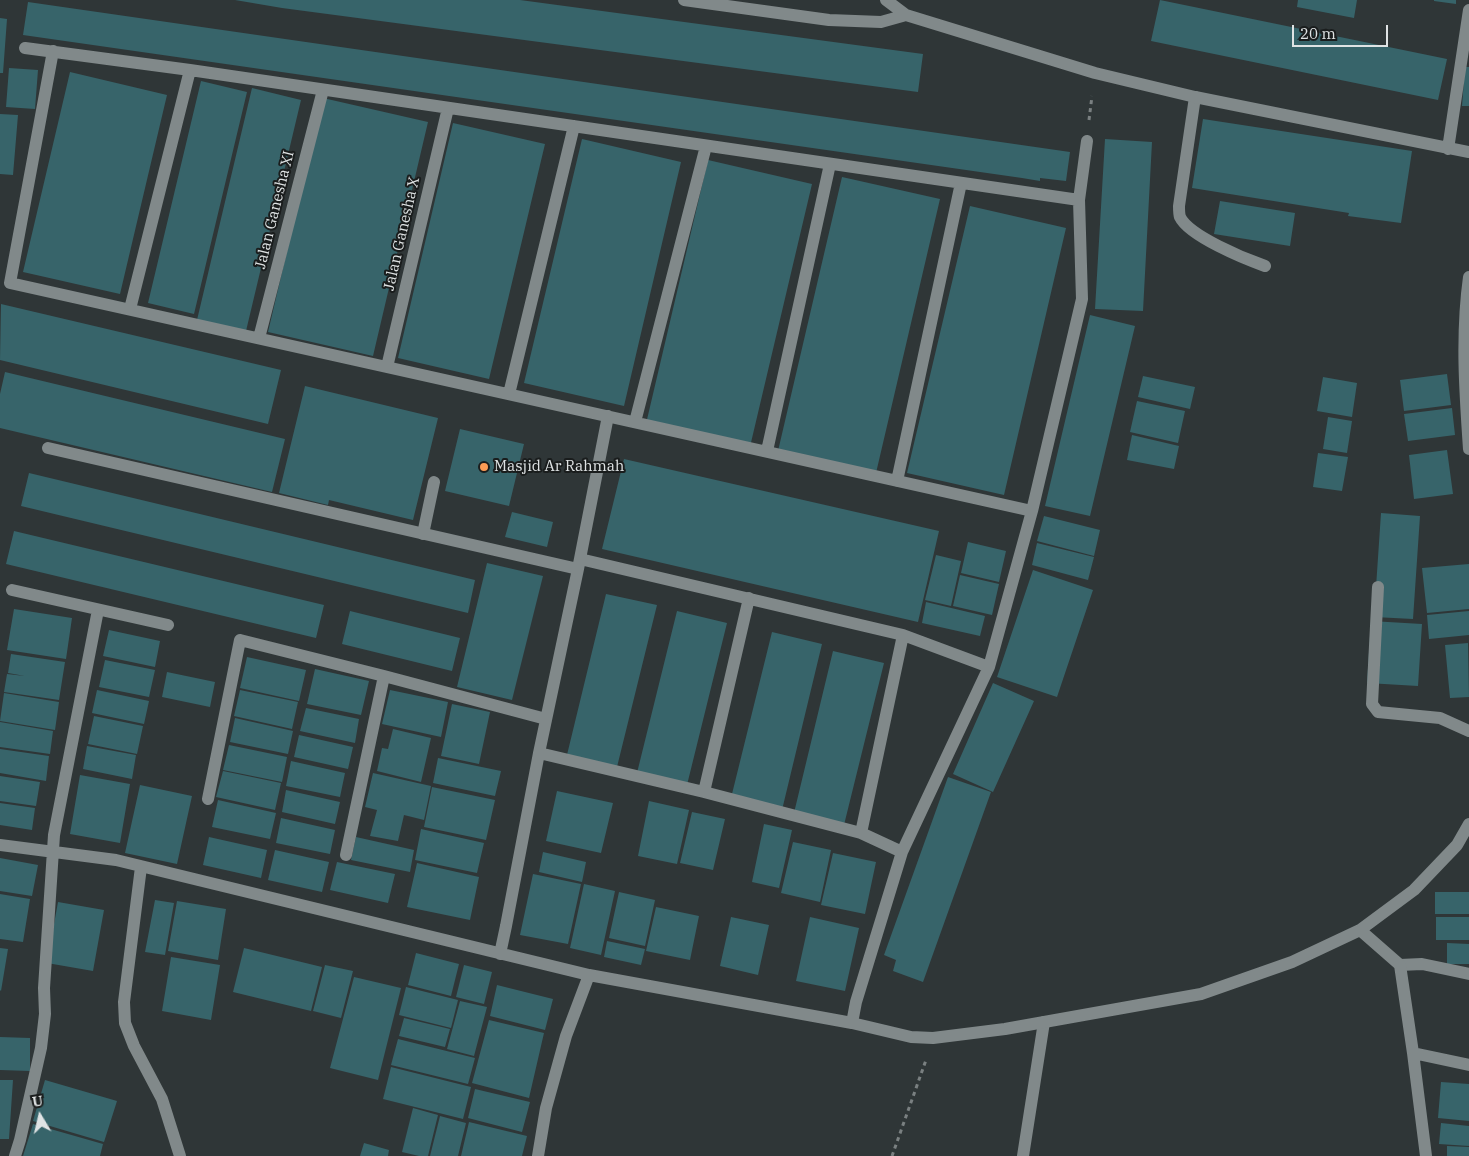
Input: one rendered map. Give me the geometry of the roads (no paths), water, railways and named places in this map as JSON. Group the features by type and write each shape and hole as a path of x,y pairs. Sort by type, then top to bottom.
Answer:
{"street":[{"path":"684,0 829,20 881,22 906,15"},
{"path":"886,0 906,15 1095,73 1195,97 1469,152"},
{"path":"1448,149 1465,61 1469,10"},
{"path":"25,48 190,70 1079,200"},
{"path":"54,52 5,283 130,309 1032,511"},
{"path":"130,309 190,70"},
{"name":"Jalan Ganesha XI","path":"259,338 322,90"},
{"path":"1195,97 1179,216 1193,231 1236,256 1265,266"},
{"name":"Jalan Ganesha X","path":"387,367 448,108"},
{"path":"509,394 574,126"},
{"path":"852,1023 856,1002 902,852 989,668 1032,511 1082,299 1079,200 1087,141"},
{"path":"636,422 706,146"},
{"path":"766,451 830,164"},
{"path":"897,481 961,183"},
{"path":"1469,277 1466,300 1464,372 1469,449"},
{"path":"500,954 608,416"},
{"path":"48,448 423,534 749,598 903,635 989,668"},
{"path":"423,534 434,482"},
{"path":"1378,587 1372,704 1378,712 1440,718 1469,731"},
{"path":"12,590 168,626"},
{"path":"704,792 749,598"},
{"path":"15,1156 41,1048 45,1014 44,988 54,835 98,610"},
{"path":"861,833 903,635"},
{"path":"208,799 240,640 546,719"},
{"path":"346,855 384,676"},
{"path":"539,753 704,792 861,833 902,852"},
{"path":"0,845 116,860 588,975 852,1023 911,1037 933,1038 1044,1022 1201,994 1292,962 1360,930 1414,890 1457,845 1469,824"},
{"path":"141,867 124,1002 125,1023 134,1046 162,1099 180,1156"},
{"path":"1360,930 1400,965 1414,1053 1426,1156"},
{"path":"1400,965 1422,964 1469,974"},
{"path":"538,1156 546,1108 564,1045 588,975"},
{"path":"1023,1156 1044,1022"},
{"path":"1414,1053 1469,1066"}],"place":[{"name":"Masjid Ar Rahmah","path":"484,467"}]}
